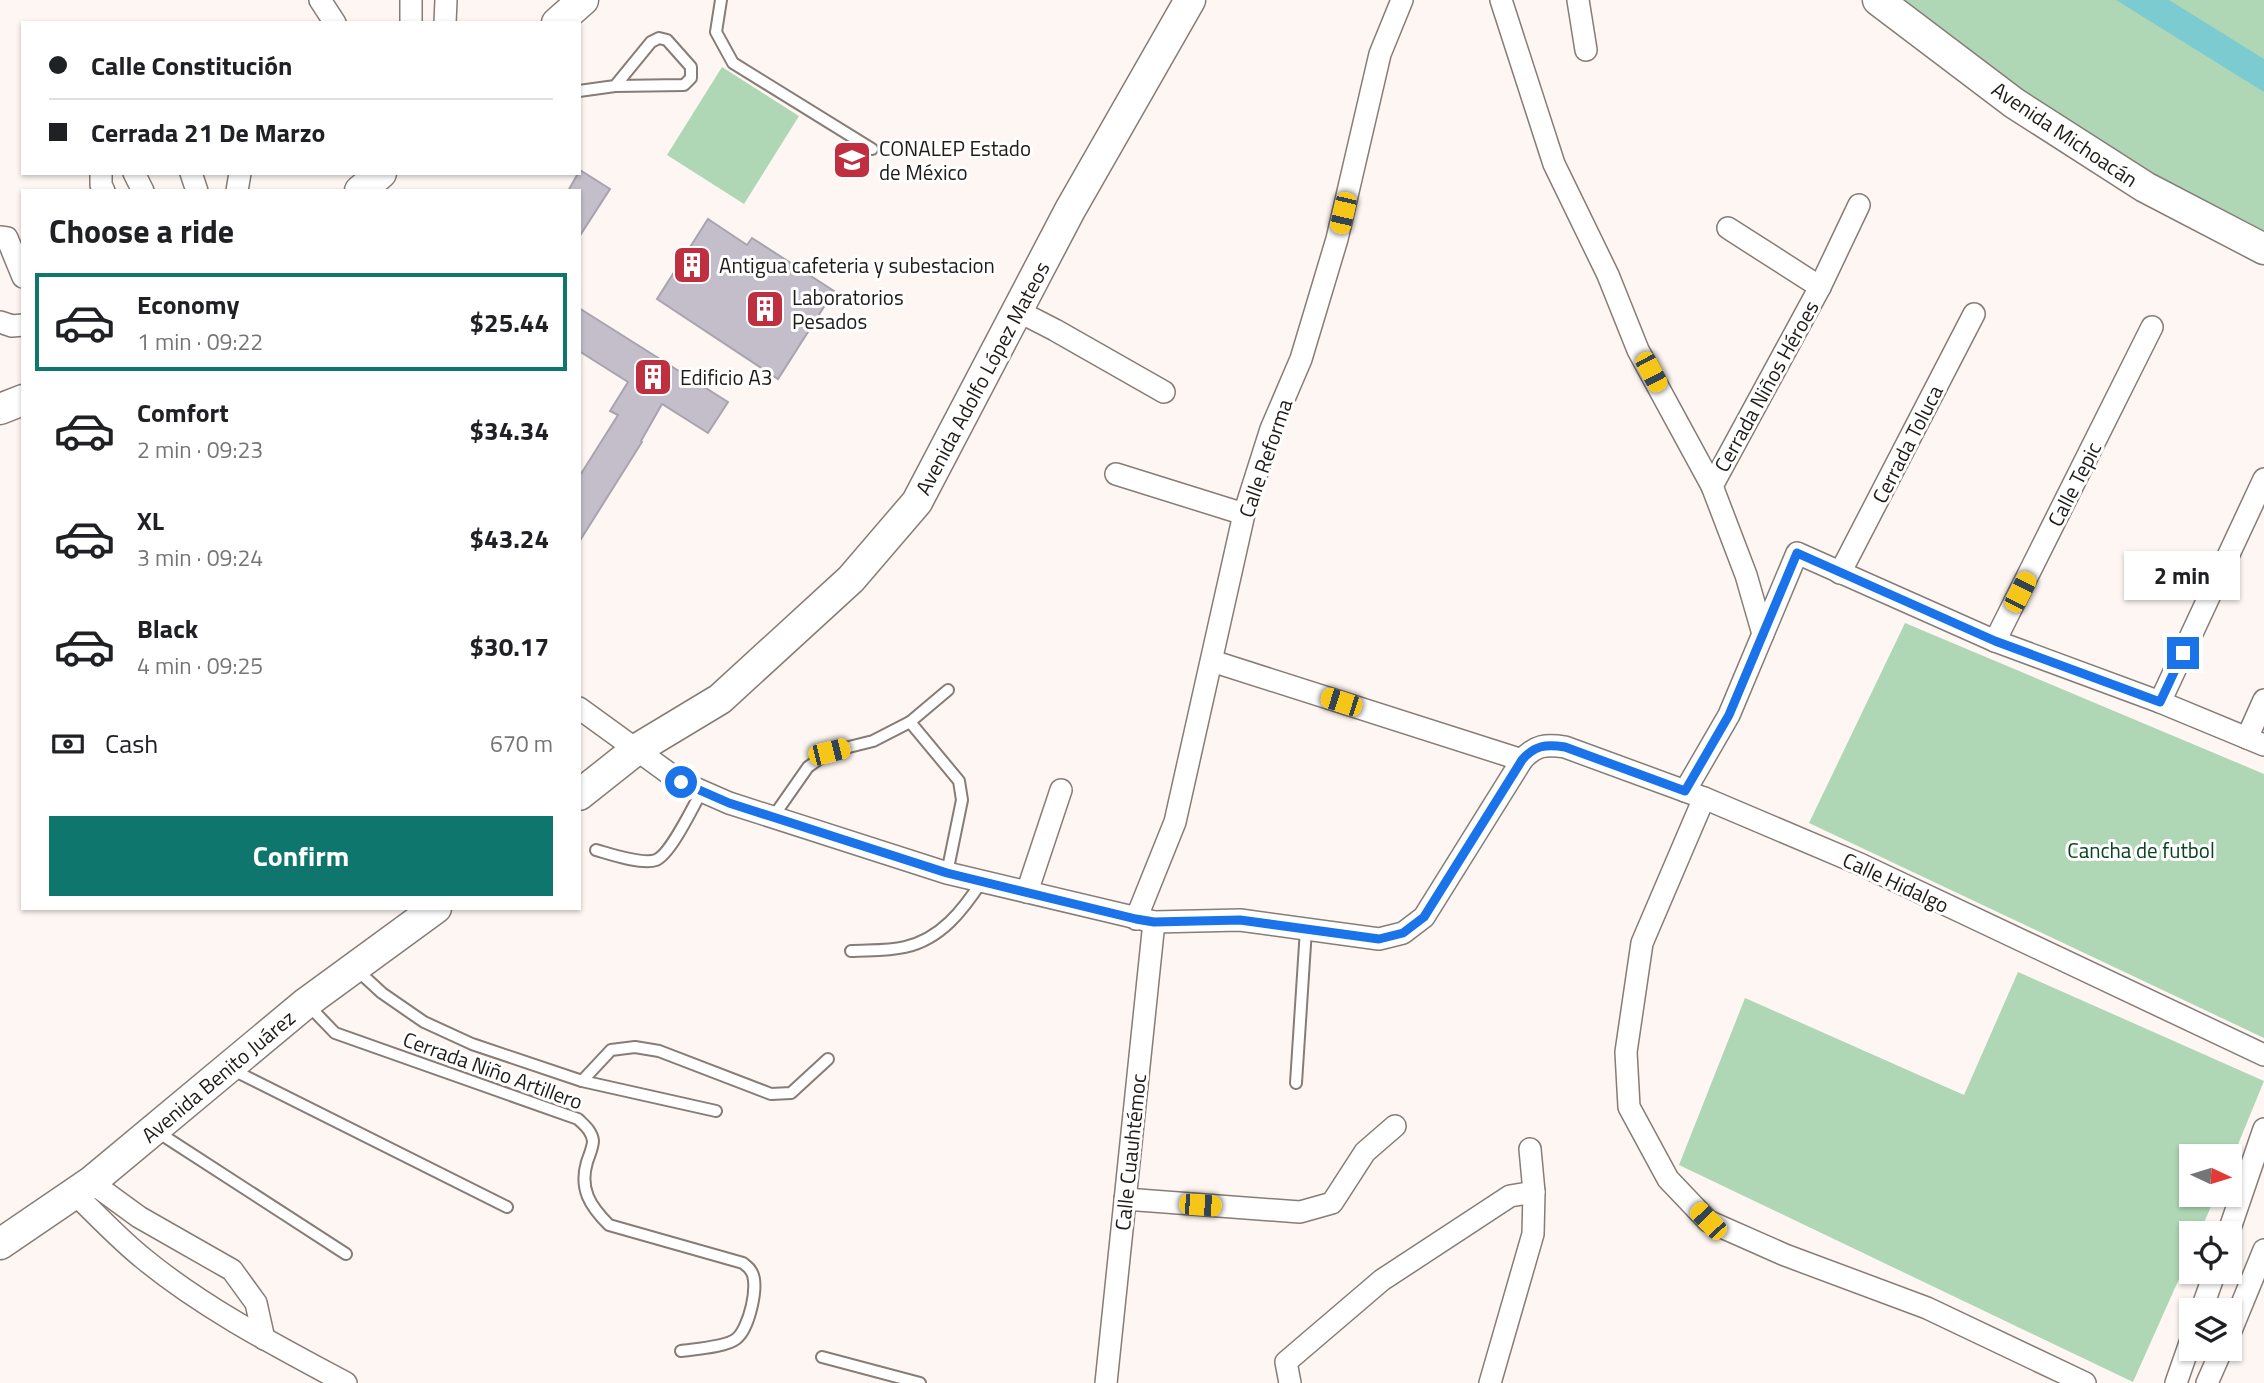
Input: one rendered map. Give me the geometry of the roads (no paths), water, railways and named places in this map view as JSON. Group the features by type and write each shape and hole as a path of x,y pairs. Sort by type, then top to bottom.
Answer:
{"street":[{"path":"320,0 334,21"},
{"path":"411,0 411,21"},
{"path":"445,21 446,0"},
{"path":"558,21 583,0"},
{"name":"Avenida Adolfo López Mateos","path":"637,749 720,699 851,579 918,502 1070,209 1190,0"},
{"name":"Calle Reforma","path":"1145,920 1175,822 1244,514 1271,429 1301,359 1337,239 1380,54 1402,0"},
{"path":"1501,0 1554,164 1608,275 1638,350 1712,486 1746,575 1763,634"},
{"path":"1578,0 1586,50"},
{"name":"Avenida Michoacán","path":"1878,0 2014,103 2145,187 2264,249"},
{"path":"362,189 379,175"},
{"name":"Cerrada Niños Héroes","path":"1712,486 1820,287 1859,205"},
{"name":"Cerrada Niños Héroes","path":"1728,228 1820,287"},
{"path":"0,237 7,238 13,269"},
{"path":"1018,311 1164,392"},
{"name":"Cerrada Toluca","path":"1840,573 1974,314"},
{"path":"0,322 21,325"},
{"name":"Calle Tepic","path":"1995,641 2152,327"},
{"path":"0,409 21,401"},
{"path":"1116,474 1244,514"},
{"path":"2160,702 2264,479"},
{"path":"2085,1383 1927,1308 1785,1255 1708,1221 1668,1179 1629,1107 1626,1052 1642,943 1695,794 1797,553 1995,641 2160,702 2255,741 2264,700"},
{"path":"581,709 681,782 772,817 947,873 1145,920 1240,920 1379,939 1403,933 1424,917 1522,760 1212,661"},
{"name":"Calle Hidalgo","path":"1522,760 1531,750 1547,744 1565,747 1695,794 1862,865 2264,1055"},
{"path":"581,793 637,749"},
{"path":"1027,892 1060,790"},
{"name":"Avenida Benito Juárez","path":"0,1244 82,1188 306,1003 433,910"},
{"name":"Calle Cuauhtémoc","path":"1106,1383 1125,1199 1145,920"},
{"path":"1125,1199 1300,1212 1332,1203 1365,1152 1395,1126"},
{"path":"2232,1221 2264,1129"},
{"path":"1490,1383 1532,1234 1534,1192 1530,1149"},
{"path":"82,1188 144,1259 183,1288 264,1339 346,1383"},
{"path":"82,1188 232,1270 256,1303 264,1339"},
{"path":"1288,1373 1382,1279 1510,1196 1534,1192"},
{"path":"2242,1304 2264,1250"},
{"path":"2176,1383 2184,1361"},
{"path":"2207,1383 2217,1361"}],"lane":[{"path":"721,0 716,32 733,64 872,149"},
{"path":"581,91 615,86 684,85 691,78 691,67 667,40 659,38 651,42 615,86"},
{"path":"772,817 808,767 829,752 873,741 910,722 948,690"},
{"path":"910,722 959,781 962,800 947,873"},
{"path":"596,850 641,860 656,860 667,851 702,791"},
{"path":"851,951 906,947 940,933 969,902 982,881"},
{"path":"1296,1083 1306,929"},
{"path":"355,968 382,993 424,1022 472,1044 582,1081 716,1111"},
{"name":"Cerrada Niño Artillero","path":"306,1003 335,1033 578,1119 589,1129 593,1141 583,1176 586,1197 595,1211 610,1225 743,1263 752,1271 755,1291 745,1326 736,1340 681,1351"},
{"path":"582,1081 611,1050 635,1047 659,1051 771,1094 791,1093 828,1059"},
{"path":"228,1068 507,1207"},
{"path":"153,1130 346,1254"},
{"path":"822,1357 920,1383"}],"water":[{"path":"2116,0 2169,0 2264,59 2264,92"}],"place":[{"name":"CONALEP Estado de México","path":"852,160"},
{"name":"Antigua cafeteria y subestacion","path":"692,265"},
{"name":"Laboratorios Pesados","path":"765,309"},
{"name":"Edificio A3","path":"653,377"}],"park label":[{"name":"Cancha de futbol","path":"2141,850"}]}
